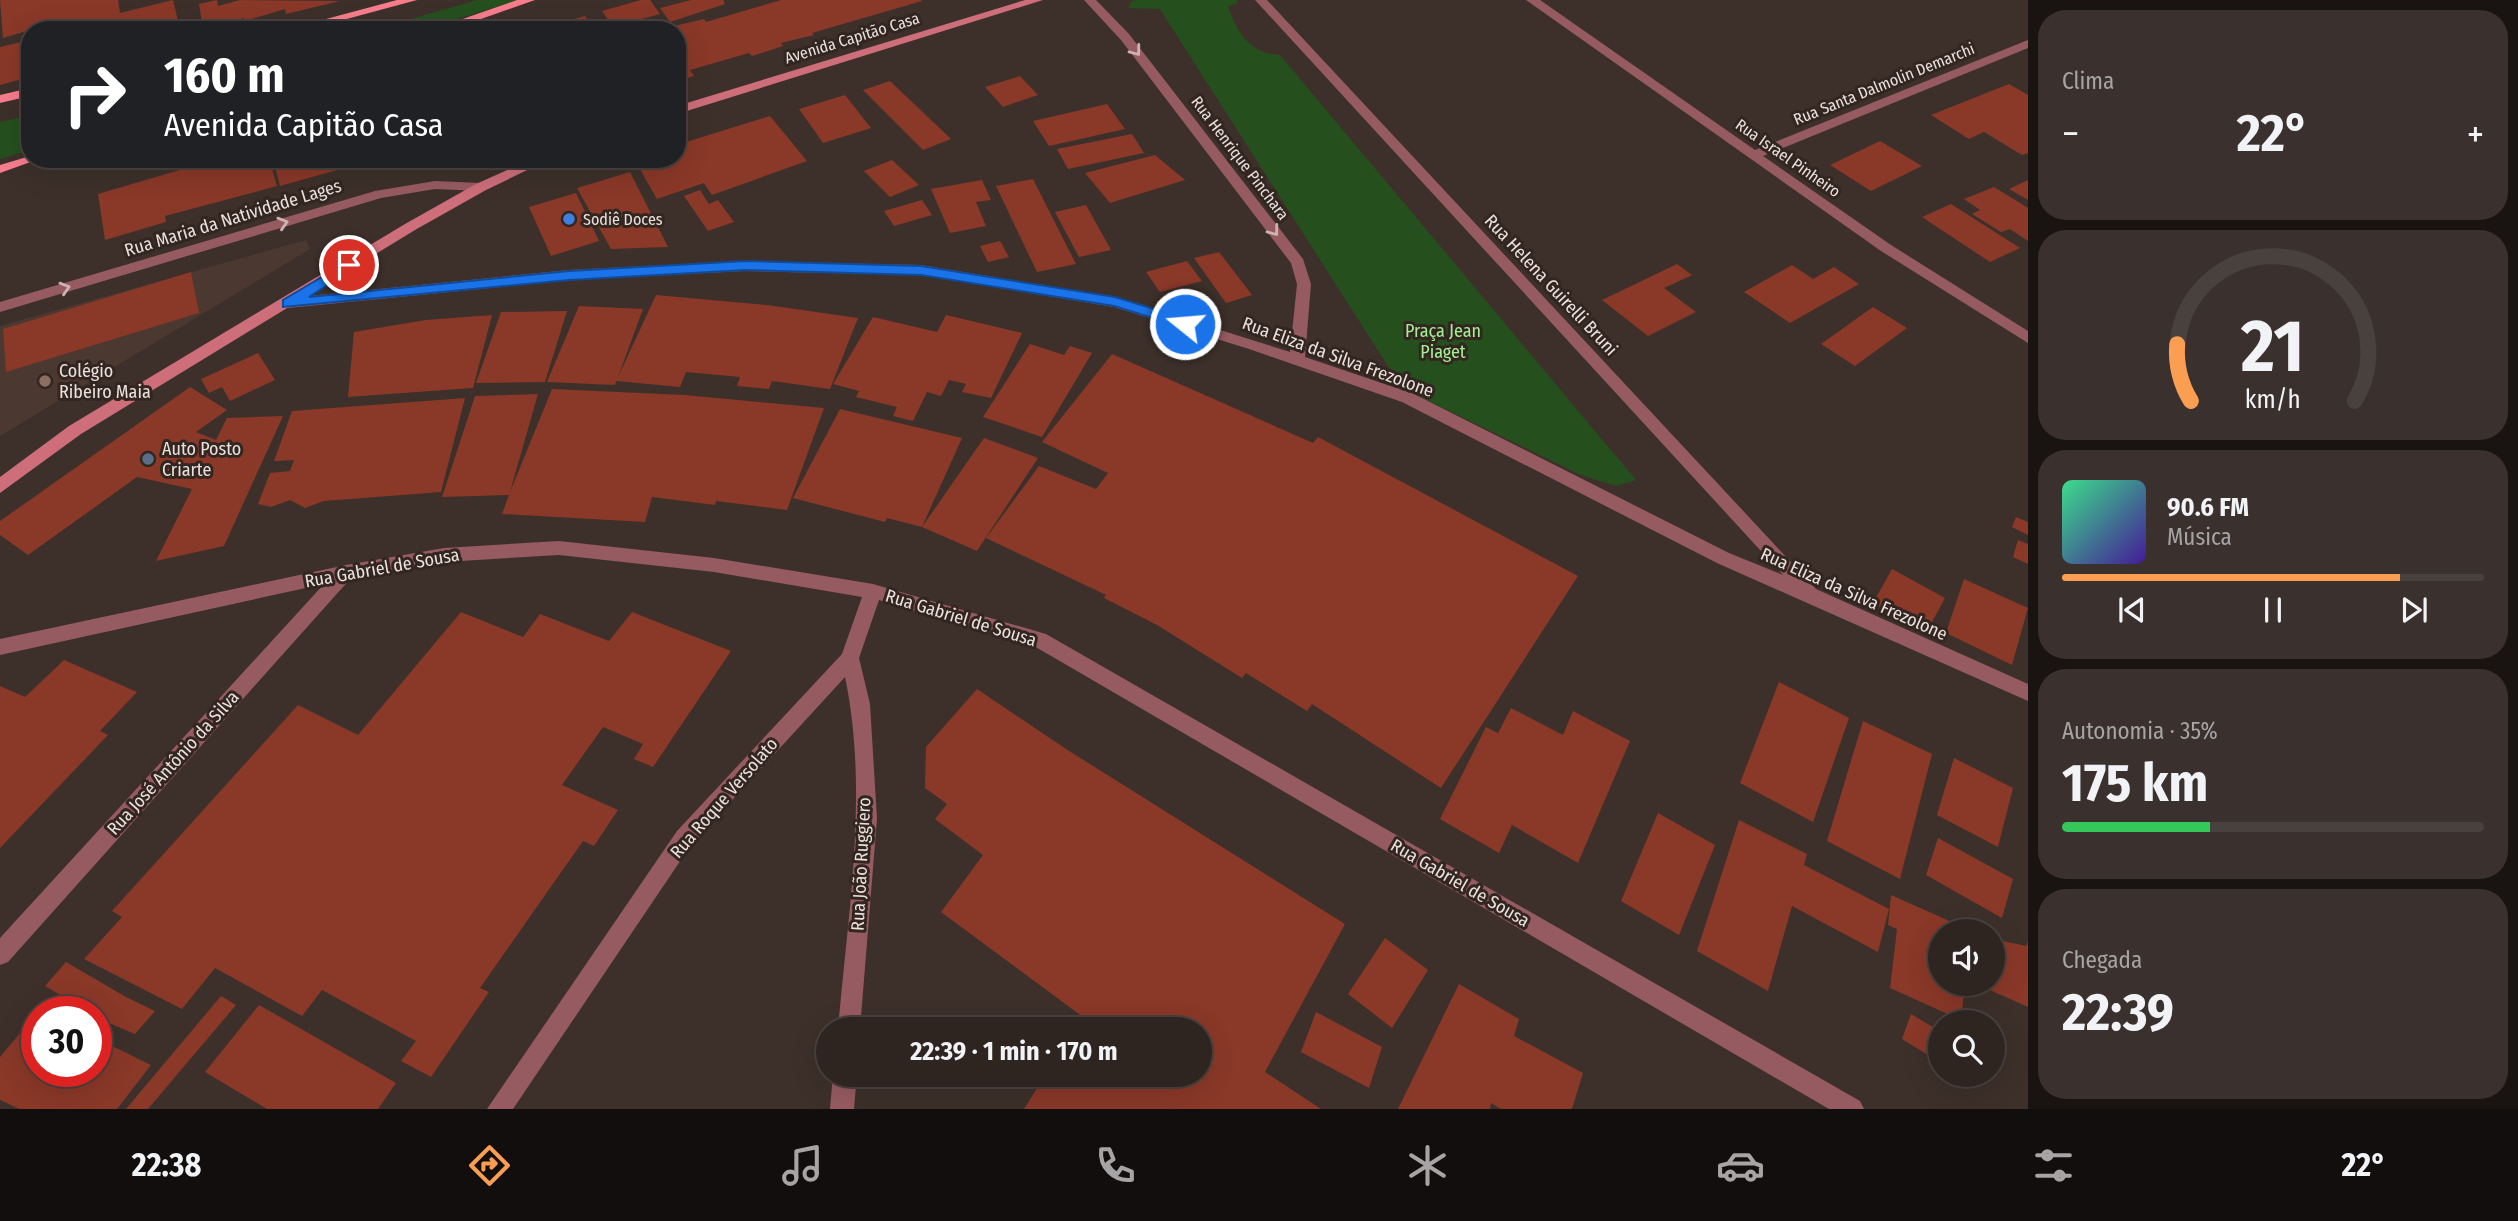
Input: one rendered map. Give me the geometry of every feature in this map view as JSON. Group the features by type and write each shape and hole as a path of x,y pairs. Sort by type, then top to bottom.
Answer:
{"main road":[{"path":"326,21 411,0"},
{"path":"465,21 529,0"},
{"name":"Avenida Capitão Casa","path":"686,107 1037,0"},
{"path":"0,99 21,94"},
{"path":"0,169 21,163"},
{"path":"0,486 75,430 410,227 481,187 524,168"}],"street":[{"name":"Rua Henrique Pinchara","path":"1090,0 1125,37 1298,262 1304,284 1297,360"},
{"name":"Rua Helena Guirelli Bruni","path":"1261,0 1812,595"},
{"name":"Rua Israel Pinheiro","path":"1532,0 1886,248 2024,333"},
{"name":"Rua Santa Dalmolin Demarchi","path":"1753,155 2028,44"},
{"name":"Rua Maria da Natividade Lages","path":"0,307 380,194 435,185 481,187"},
{"name":"Rua Eliza da Silva Frezolone","path":"288,303 569,275 732,266 921,270 1115,302 1408,398 1723,558 2028,692"},
{"name":"Rua Gabriel de Sousa","path":"0,647 346,572 444,555 559,548 714,565 873,591 1039,640 1852,1109"},
{"name":"Rua José Antônio da Silva","path":"0,954 346,572"},
{"name":"Rua Roque Versolato","path":"499,1109 684,838 850,658 873,591"},
{"name":"Rua João Ruggiero","path":"850,658 860,704 867,819 850,1017"},
{"path":"842,1109 844,1087"}],"shaded area":[{"name":"Colégio Ribeiro Maia","path":"306,240 310,249 0,436 0,326"}],"green space":[{"path":"478,0 519,0 450,21 403,21"},
{"name":"Praça Jean Piaget","path":"1236,0 1238,3 1228,6 1240,33 1260,51 1280,55 1636,480 1616,486 1581,475 1402,388 1160,9 1128,8 1132,1"},
{"path":"21,117 21,153 0,159 0,122"}],"building":[{"path":"0,0 118,0 120,13 173,0 178,21 21,21 21,33 3,38"},
{"path":"217,0 218,6 240,0 340,1 286,14 285,9 245,21 244,18 232,21 202,21 199,4"},
{"path":"650,0 660,14 635,21 609,21 602,11"},
{"path":"691,0 723,0 725,4 673,21 669,21 660,8"},
{"path":"781,0 922,1 781,43 783,46 752,56 749,53 690,70 694,76 686,78 686,23 704,19 706,22"},
{"path":"585,16 588,21 566,21"},
{"path":"21,42 21,79 0,85 0,47"},
{"path":"1020,76 1038,95 1003,107 985,87"},
{"path":"890,81 951,139 923,150 863,90"},
{"path":"2009,84 2028,95 2028,153 2022,155 1984,132 1969,139 1931,115"},
{"path":"845,95 871,128 823,143 799,109"},
{"path":"1107,104 1125,129 1049,146 1033,121"},
{"path":"770,116 807,161 712,195 704,183 657,199 639,168 686,168 686,142"},
{"path":"1132,134 1144,153 1068,169 1057,149"},
{"path":"1880,141 1922,166 1871,191 1830,165"},
{"path":"1155,155 1185,180 1110,203 1085,173"},
{"path":"892,160 919,185 890,197 864,171"},
{"path":"186,168 272,168 277,186 165,216 166,222 105,240 98,194"},
{"path":"275,168 344,168 280,186"},
{"path":"630,172 668,247 611,249 577,188"},
{"path":"1033,179 1076,264 1037,272 996,186"},
{"path":"982,180 991,200 976,202 986,226 950,233 931,189"},
{"path":"2028,180 2028,200 2009,189"},
{"path":"1994,187 2028,208 2028,241 2010,229 2001,232 1972,214 1980,210 1964,199"},
{"path":"700,190 709,204 718,200 734,222 708,231 684,196"},
{"path":"576,193 599,241 551,256 529,207"},
{"path":"922,200 932,215 894,226 884,211"},
{"path":"1951,204 2020,248 1990,262 1922,217"},
{"path":"1086,205 1111,250 1079,257 1055,212"},
{"path":"1000,241 1009,257 988,262 980,246"},
{"path":"1219,252 1252,295 1226,303 1194,258"},
{"path":"1187,261 1202,281 1160,292 1146,272"},
{"path":"1677,264 1692,275 1664,288 1696,312 1648,336 1602,300"},
{"path":"1792,265 1813,279 1834,267 1859,284 1790,323 1744,292"},
{"path":"191,272 199,313 6,372 3,329"},
{"path":"656,295 767,305 858,318 830,389 772,381 769,389 737,386 740,377 686,372 680,387 616,381 615,385 547,382 579,306 643,309 618,377"},
{"path":"1873,307 1907,328 1855,366 1821,344"},
{"path":"567,311 545,382 476,383 501,312"},
{"path":"492,315 473,388 348,397 354,332 426,320"},
{"path":"946,315 1022,333 991,398 962,392 966,384 949,380 941,396 927,392 913,421 893,416 897,407 856,397 859,391 833,384 873,317 937,332"},
{"path":"1030,344 1064,355 1070,346 1092,353 1042,437 983,417"},
{"path":"258,353 275,380 230,401 222,387 209,393 201,379"},
{"path":"1112,354 1313,443 1318,437 1578,576 1441,788 1312,704 1307,711 1246,673 1242,678 1157,625 1104,598 1106,595 986,538 1039,466 1096,489 1108,473 1042,442"},
{"name":"Auto Posto Criarte","path":"190,387 227,410 196,432 216,440 227,418 283,416 224,546 156,561 192,489 137,477 28,555 0,535 0,521"},
{"path":"552,389 685,395 824,408 787,510 716,501 715,505 652,497 645,522 502,514 509,495 442,497 475,396 538,394 510,492"},
{"path":"465,398 441,492 324,501 305,508 290,500 271,507 258,504 270,473 290,471 294,460 274,461 292,411"},
{"path":"840,409 962,438 922,527 887,518 885,522 793,498"},
{"path":"984,438 1038,458 977,551 922,527"},
{"path":"2016,517 2028,522 2028,535 2012,527"},
{"path":"2018,540 2028,544 2028,564 2013,557"},
{"path":"1892,569 1945,598 1926,633 1873,603"},
{"path":"1964,579 2028,608 2012,665 1946,633"},
{"path":"461,612 523,637 540,614 609,641 632,612 731,651 653,767 634,759 643,744 603,727 562,785 618,810 594,846 583,841 480,988 489,992 431,1077 401,1061 416,1041 322,990 302,1016 215,968 182,1009 84,959 122,917 112,911 298,705 358,735"},
{"path":"64,660 137,692 100,731 108,735 0,848 0,686 25,697"},
{"path":"1779,682 1849,718 1813,822 1740,783"},
{"path":"977,689 1066,749 1345,924 1265,1072 1321,1109 1024,1109 1038,1087 1212,1087 1212,1017 1083,1017 941,912 983,855 935,819 947,804 925,788 926,747"},
{"path":"1511,708 1563,735 1573,711 1630,741 1578,863 1512,825 1499,853 1440,819 1486,727 1498,733"},
{"path":"1863,721 1932,754 1900,879 1827,841"},
{"path":"1954,758 2013,788 1998,847 1937,815"},
{"path":"1658,813 1715,845 1679,935 1621,901"},
{"path":"1739,820 1807,854 1804,865 1889,909 1878,952 1792,906 1768,991 1697,951"},
{"path":"1938,838 2013,879 2002,918 1926,875"},
{"path":"1891,895 1945,919 1928,919 1928,996 1964,996 1962,1010 1939,1010 1890,988 1897,929 1888,925"},
{"path":"1385,938 1428,970 1392,1028 1348,994"},
{"path":"2028,941 2028,1007 2003,996 2005,942 2026,946"},
{"path":"66,962 155,1011 135,1034 112,1024 112,996 62,996 45,986"},
{"path":"1459,984 1519,1019 1514,1036 1583,1073 1572,1109 1501,1109 1491,1103 1490,1109 1398,1109"},
{"path":"221,996 236,1005 148,1109 126,1109"},
{"path":"259,1005 396,1083 378,1109 267,1109 205,1072"},
{"path":"1316,1012 1382,1047 1369,1088 1301,1052"},
{"path":"1911,1014 1928,1024 1928,1055 1902,1039"},
{"path":"21,1032 21,1087 112,1087 112,1046 151,1065 117,1109 19,1109 0,1100 0,1057"}],"place":[{"name":"Sodiê Doces","path":"569,219"},
{"name":"Colégio Ribeiro Maia","path":"45,381"},
{"name":"Auto Posto Criarte","path":"148,459"}],"route":[{"path":"349,265 288,303 569,275 746,266 921,270 1115,302 1185,324"}]}
